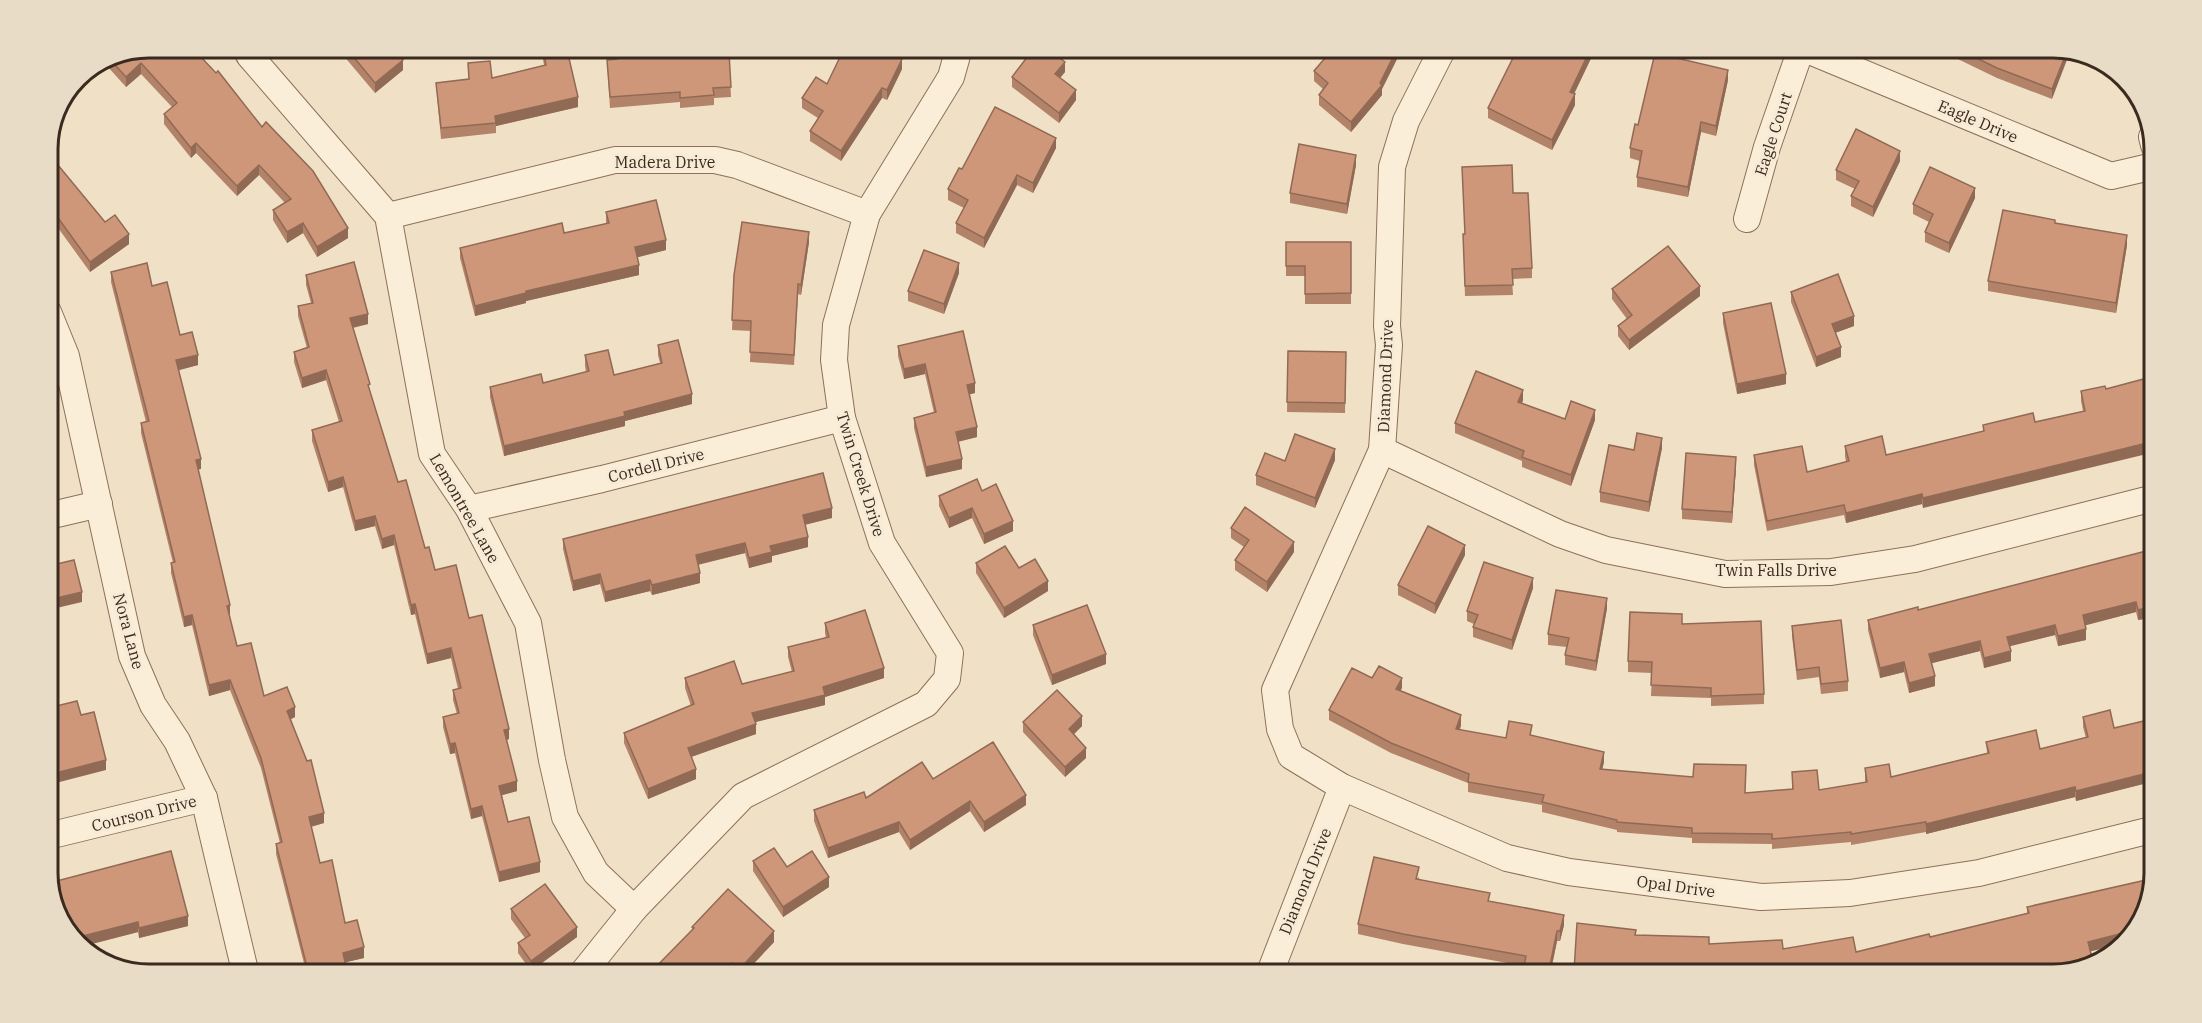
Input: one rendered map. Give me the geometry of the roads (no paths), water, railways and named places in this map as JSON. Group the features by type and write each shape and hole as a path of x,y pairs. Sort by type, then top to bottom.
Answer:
{"street":[{"path":"252,58 388,216"},
{"name":"Twin Creek Drive","path":"590,964 633,909 743,796 927,704 947,679 950,653 882,543 842,418 834,360 836,325 867,214 951,77 956,58"},
{"name":"Diamond Drive","path":"1275,690 1382,450 1389,345 1387,326 1392,168 1406,121 1438,58"},
{"name":"Eagle Court","path":"1747,219 1767,147 1800,58"},
{"name":"Eagle Drive","path":"1825,58 2111,176 2143,169"},
{"name":"Madera Drive","path":"388,216 538,177 615,160 715,160 737,165 867,214"},
{"name":"Lemontree Lane","path":"388,216 432,454 469,509 528,623 552,760 565,817 596,873 633,909"},
{"name":"Nora Lane","path":"59,339 66,356 132,656 153,705 177,741 204,798 243,964"},
{"name":"Cordell Drive","path":"469,509 602,479 842,418"},
{"name":"Twin Falls Drive","path":"1382,450 1560,534 1606,550 1725,574 1831,572 1915,559 2143,501"},
{"path":"59,513 99,504"},
{"name":"Opal Drive","path":"1275,690 1280,729 1291,756 1342,787 1507,858 1569,872 1761,897 1850,893 1979,873 2144,832"},
{"name":"Diamond Drive","path":"1273,964 1342,787"},
{"name":"Courson Drive","path":"59,833 204,798"}]}
